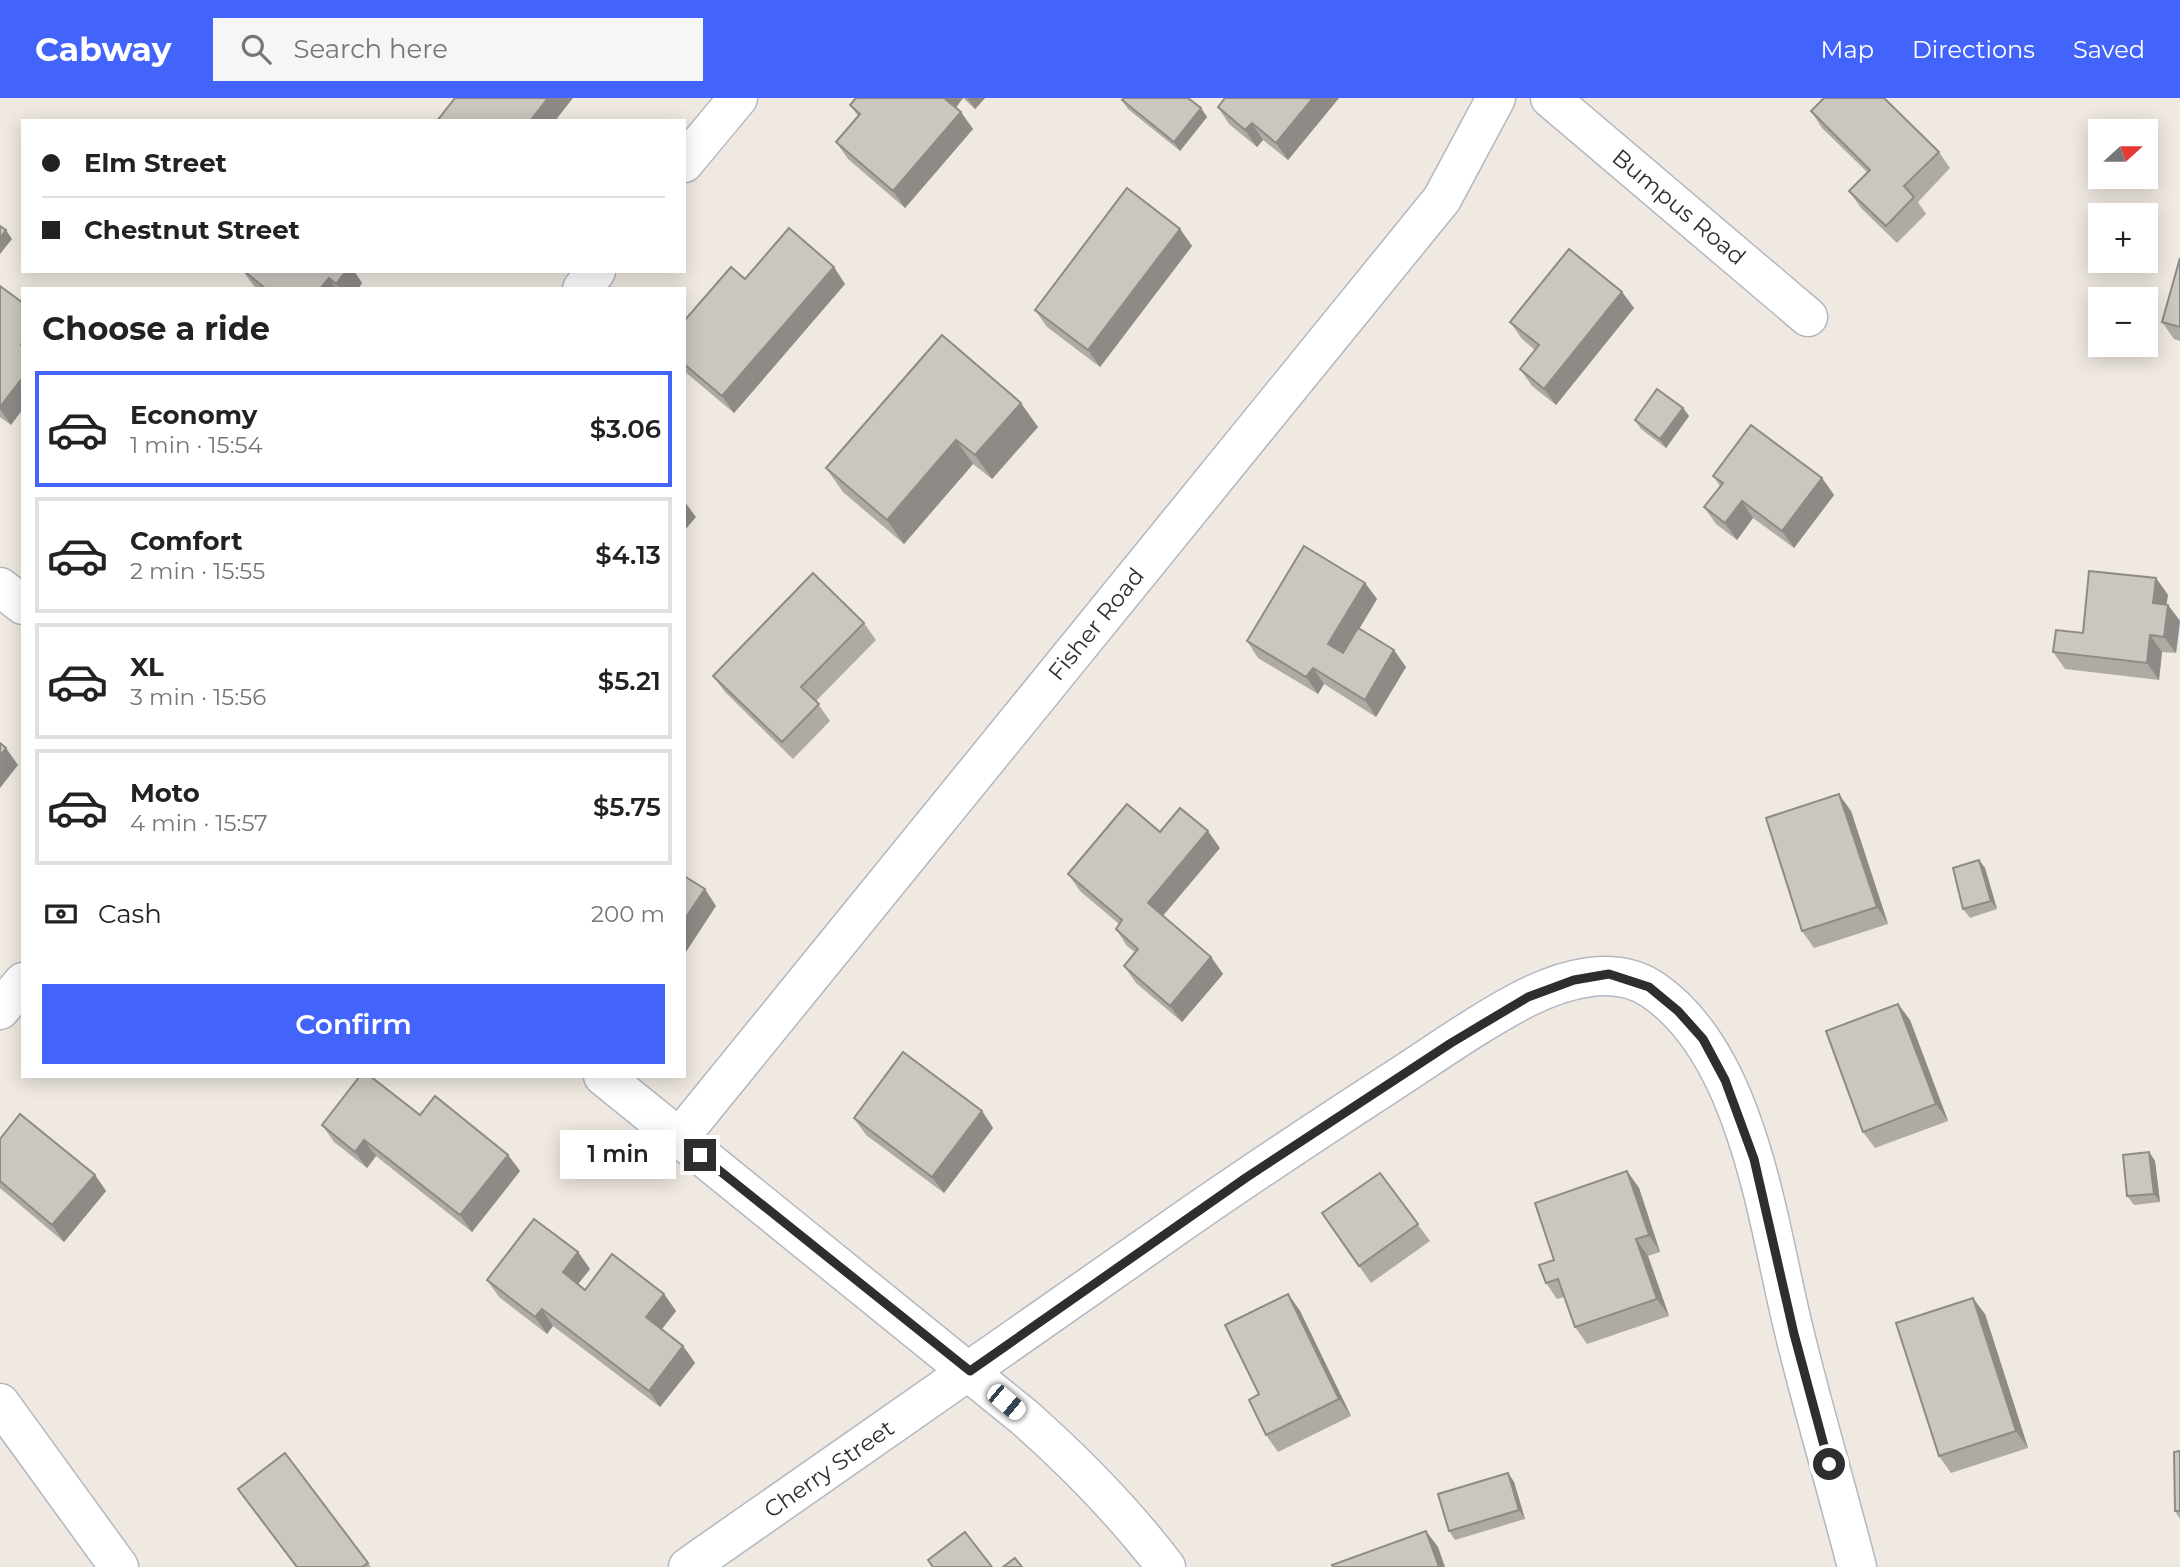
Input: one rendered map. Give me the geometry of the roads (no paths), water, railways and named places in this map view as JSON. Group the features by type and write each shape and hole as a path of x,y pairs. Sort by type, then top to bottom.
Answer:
{"street":[{"path":"686,161 738,98"},
{"name":"Fisher Road","path":"679,1138 1442,199 1496,98"},
{"name":"Bumpus Road","path":"1550,98 1808,317"},
{"path":"584,287 594,273"},
{"path":"0,587 21,603"},
{"name":"Cherry Street","path":"688,1567 1247,1177 1451,1043 1528,997 1574,980 1609,974 1649,987 1678,1011 1703,1039 1725,1080 1754,1159 1794,1334 1857,1567"},
{"path":"0,1010 21,984"},
{"path":"605,1078 970,1371 1068,1455 1113,1503 1166,1567"},
{"path":"0,1403 119,1567"}]}
